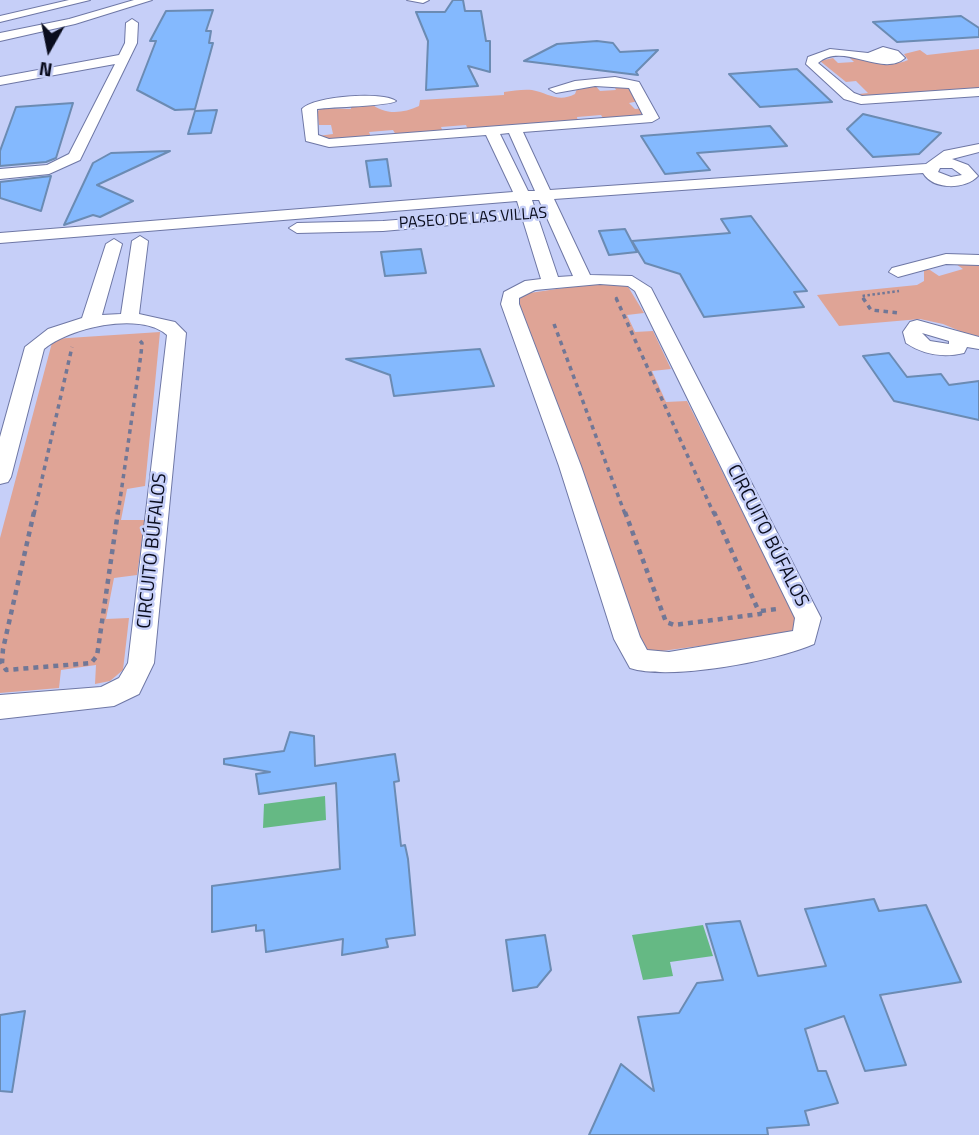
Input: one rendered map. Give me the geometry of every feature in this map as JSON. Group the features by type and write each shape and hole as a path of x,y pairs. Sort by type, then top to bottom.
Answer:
{"street":[{"path":"0,19 84,0"},
{"path":"0,37 83,19 146,0"},
{"path":"413,0 424,0"},
{"path":"0,174 49,170 66,165 75,157 131,43 132,23"},
{"path":"873,55 816,56 811,60 812,64 849,96 861,100 979,92"},
{"path":"0,81 124,58"},
{"path":"389,101 348,101 313,105 309,108 311,138 329,144 652,117 653,113 634,85 596,82 556,89"},
{"path":"515,130 556,207 583,279"},
{"path":"492,132 528,206 551,282"},
{"name":"PASEO DE LAS VILLAS","path":"0,238 324,210 556,207 934,165 949,154 979,148"},
{"path":"966,173 932,175 934,165 966,173 979,186"},
{"path":"649,205 966,173"},
{"name":"PASEO DE LAS VILLAS","path":"0,254 306,227 383,226 528,206"},
{"path":"129,329 131,287 140,241"},
{"path":"84,324 100,290 114,244"},
{"path":"542,252 570,249"},
{"path":"898,272 946,259 979,260"},
{"name":"CIRCUITO BÚFALOS","path":"583,279 632,281 642,288 808,618 805,637 789,644 669,663 639,660 627,639 570,466 510,304 510,296 518,289 551,282 583,279"},
{"path":"100,290 131,287"},
{"name":"CIRCUITO BÚFALOS","path":"0,477 36,347 52,335 84,324 129,329 161,322 172,326 177,333 141,663 129,686 104,698 0,707"},
{"path":"958,341 979,343"}],"path":[{"path":"554,324 666,622 674,625 760,614 614,293"},
{"path":"84,324 3,649 6,670 91,663 97,656 141,354 140,339 129,329"}],"shaded area":[{"path":"979,49 979,89 862,97 859,94 868,93 856,81 846,82 820,61 833,58 838,63 854,62 849,57 856,57 894,63 908,60 904,54 920,50 927,55"},
{"path":"594,84 600,91 616,90 614,86 628,86 639,101 629,103 635,109 645,108 649,116 605,121 601,115 577,117 578,122 468,130 466,125 441,127 443,132 396,135 393,130 369,132 371,137 326,140 318,136 333,134 331,125 319,125 317,112 321,108 351,109 351,105 370,103 381,110 400,112 419,106 420,100 504,95 504,92 525,90 563,98 575,94 578,86"},
{"path":"953,262 979,263 979,339 943,324 920,319 839,326 817,295 917,285 924,281 924,270 930,270 939,276 963,269"},
{"path":"597,283 627,285 644,313 627,315 635,332 653,331 671,369 652,371 666,402 687,401 796,620 791,634 654,652 644,649 516,295"},
{"path":"160,332 145,486 127,489 121,520 145,520 137,575 114,578 106,619 129,618 123,670 110,681 95,684 96,665 61,670 59,688 0,693 0,538 53,339"},
{"path":"325,796 326,820 263,828 264,804"},
{"path":"703,925 713,956 670,962 673,976 643,980 632,935"}],"building":[{"path":"453,0 463,0 465,11 481,11 486,41 490,41 490,72 468,66 478,86 426,90 428,41 416,12 445,12"},
{"path":"213,10 206,31 211,31 209,43 213,43 195,109 175,110 137,90 156,41 150,41 166,11"},
{"path":"961,16 979,28 979,37 897,42 873,22"},
{"path":"597,41 613,43 620,52 658,50 636,72 638,75 524,61 557,44"},
{"path":"797,69 832,102 760,107 729,74"},
{"path":"73,103 56,158 46,162 0,166 0,151 16,107"},
{"path":"217,110 211,133 188,134 195,111"},
{"path":"863,114 941,133 919,154 873,157 847,129"},
{"path":"770,126 787,146 697,153 710,170 665,174 641,136"},
{"path":"170,151 97,185 133,201 100,217 93,215 64,225 93,163 111,153"},
{"path":"387,159 391,186 370,187 366,161"},
{"path":"51,176 41,211 0,198 0,182"},
{"path":"751,216 807,291 794,292 804,307 704,317 680,274 645,263 632,241 730,233 721,219"},
{"path":"625,229 637,252 609,255 599,231"},
{"path":"421,249 426,273 385,276 381,252"},
{"path":"480,349 494,386 394,396 390,375 346,359"},
{"path":"889,353 907,377 941,374 949,385 979,381 979,420 894,401 863,356"},
{"path":"290,732 314,736 315,766 395,754 399,781 394,782 401,846 405,845 408,859 415,935 386,939 388,947 342,955 343,939 266,952 264,930 256,931 256,925 212,932 212,886 340,869 336,783 259,794 256,774 270,772 224,764 224,759 284,751"},
{"path":"874,899 879,911 926,905 961,982 880,995 906,1065 865,1071 844,1016 805,1029 818,1071 826,1071 838,1103 805,1111 809,1125 767,1128 768,1135 589,1135 621,1064 654,1091 638,1017 679,1013 697,983 723,980 706,924 740,921 758,976 826,966 805,909"},
{"path":"545,935 551,970 537,987 513,991 506,940"},
{"path":"25,1011 12,1092 0,1091 0,1015"}]}
